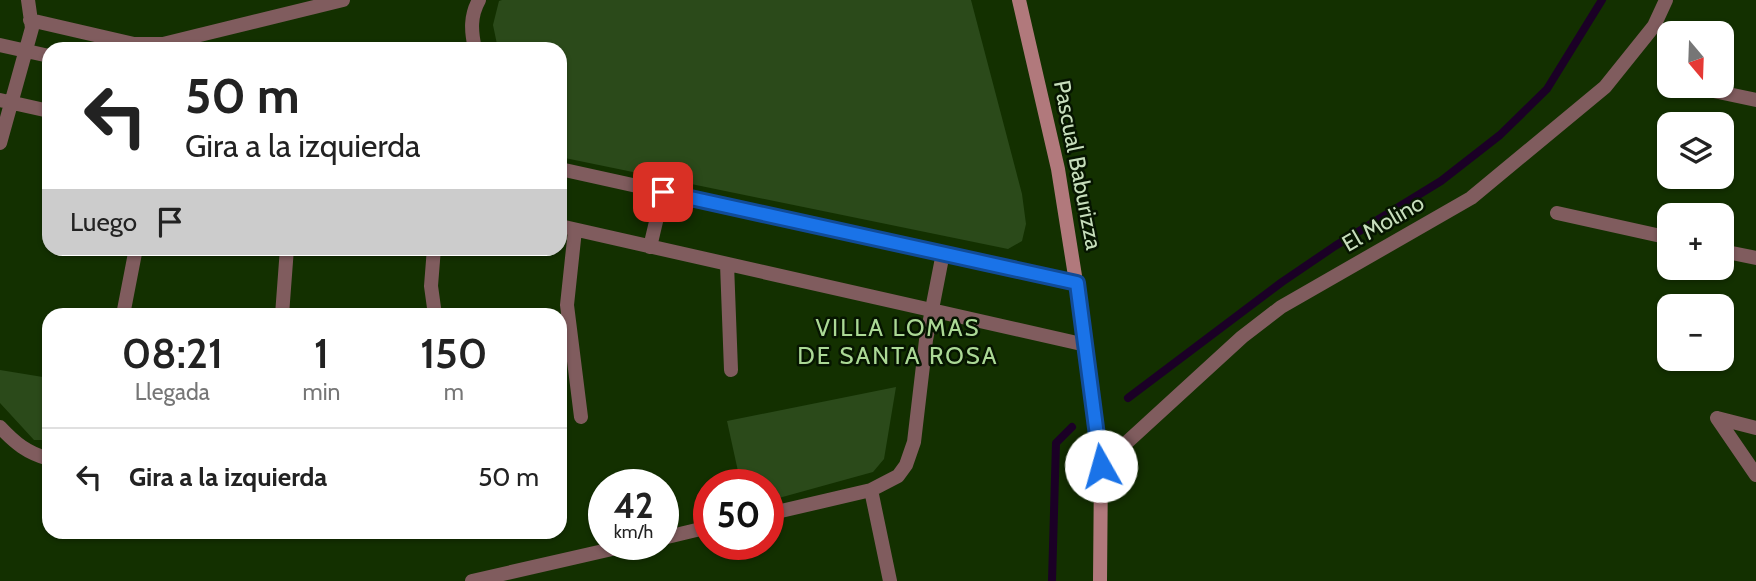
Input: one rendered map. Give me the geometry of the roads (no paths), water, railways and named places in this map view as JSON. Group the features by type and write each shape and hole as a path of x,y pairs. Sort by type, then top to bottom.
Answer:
{"main road":[{"name":"Pascual Baburizza","path":"1019,0 1058,169 1086,345 1101,466 1100,581"}],"street":[{"path":"0,143 5,101 32,28 28,0"},
{"path":"171,42 343,0"},
{"path":"474,42 472,12 480,0"},
{"name":"El Molino","path":"1101,466 1242,338 1281,307 1471,198 1605,87 1654,26 1666,0"},
{"path":"30,20 125,42"},
{"path":"0,45 42,55"},
{"path":"1734,95 1756,100"},
{"path":"5,101 42,109"},
{"path":"567,171 1077,283"},
{"path":"650,247 663,192"},
{"path":"1557,213 1657,236"},
{"path":"581,418 567,305 567,228 1086,345"},
{"path":"784,510 871,490 898,475 906,465 914,442 926,340 943,253"},
{"path":"1734,253 1756,258"},
{"path":"124,308 134,256"},
{"path":"283,308 286,256"},
{"path":"433,256 430,286 434,308"},
{"path":"727,264 731,370"},
{"path":"1756,428 1717,418 1756,475"},
{"path":"0,426 13,441 29,453 42,457"},
{"path":"871,490 890,581"},
{"path":"472,581 588,555"}],"waterway":[{"path":"1128,398 1282,282 1441,181 1500,135 1547,89 1602,0"},
{"path":"1052,581 1056,443 1072,427"}],"district":[{"name":"VILLA LOMAS DE SANTA ROSA","path":"898,342"}]}
